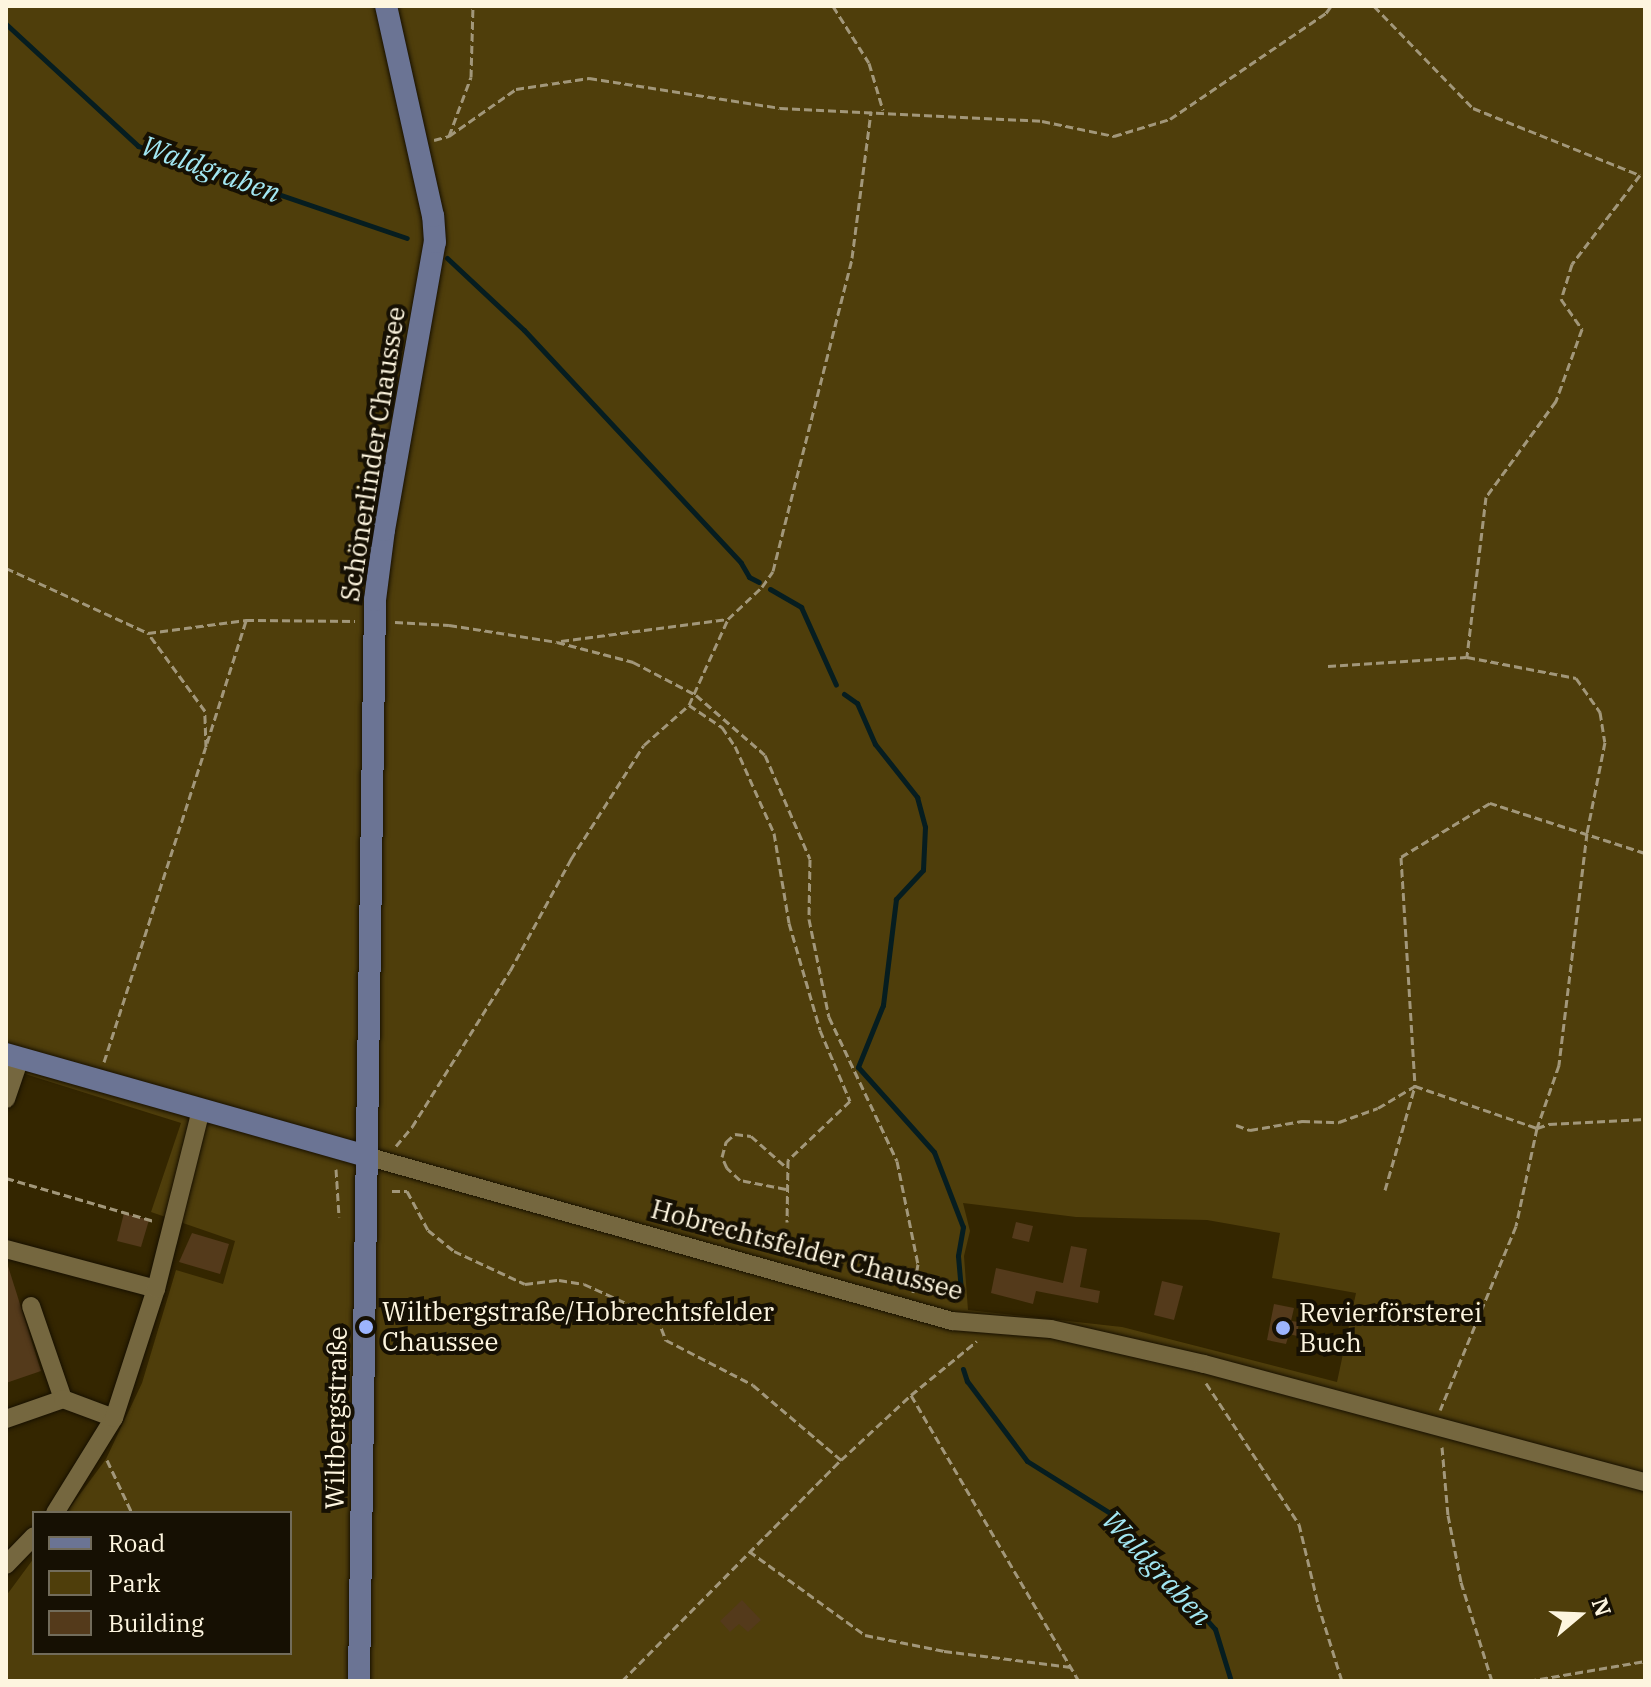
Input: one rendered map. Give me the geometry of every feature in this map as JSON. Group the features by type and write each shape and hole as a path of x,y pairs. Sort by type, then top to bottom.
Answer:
{"main road":[{"name":"Schönerlinder Chaussee","path":"366,1156 377,573 435,242 433,216 386,6"},
{"name":"Hobrechtsfelder Chaussee","path":"13,1056 366,1156"},
{"name":"Wiltbergstraße","path":"359,1681 366,1156"}],"street":[{"path":"6,1099 13,1056"},
{"path":"56,1511 114,1418 156,1289 201,1110"},
{"name":"Hobrechtsfelder Chaussee","path":"366,1156 952,1321 1051,1329 1205,1373 1435,1423 1645,1482"},
{"path":"6,1249 156,1289"},
{"path":"6,1263 36,1258"},
{"path":"31,1306 63,1399"},
{"path":"6,1419 63,1399 114,1418"},
{"path":"6,1565 32,1538"}],"path":[{"path":"449,136 471,77 473,6"},
{"path":"833,6 869,63 883,110"},
{"path":"416,144 449,136 516,89 589,78 780,108 883,110 1042,121 1114,136 1170,119 1326,13 1331,6"},
{"path":"1374,6 1473,108 1640,175 1572,264 1561,299 1582,329 1556,401 1486,497 1467,657"},
{"path":"393,1149 412,1127 502,984 571,859 644,745 689,705 728,619 762,587 773,571 852,258 871,111"},
{"path":"6,568 148,633 205,711 206,747"},
{"path":"557,642 728,619"},
{"path":"98,1080 246,620"},
{"path":"148,633 246,620 375,621 449,625 557,642 633,662 696,695 765,755 810,859 809,919 829,1017 897,1161 918,1264 910,1310"},
{"path":"1328,666 1467,657 1576,678 1600,712 1605,742 1587,833 1559,1065 1537,1128 1516,1226 1435,1423 1442,1447 1448,1515 1461,1582 1492,1681"},
{"path":"689,705 722,727 735,746 774,833 789,923 820,1030 850,1101 788,1160 787,1222"},
{"path":"1385,1190 1415,1086 1401,857 1490,803 1645,853"},
{"path":"1236,1125 1250,1130 1302,1121 1339,1122 1378,1108 1415,1086 1537,1128 1549,1124 1645,1119"},
{"path":"786,1167 751,1136 735,1134 726,1142 722,1157 727,1168 740,1180 786,1189"},
{"path":"337,1149 339,1217"},
{"path":"6,1178 170,1226"},
{"path":"392,1191 407,1191 428,1230 454,1251 525,1284 559,1280 584,1284 657,1317 666,1340 753,1385 841,1460"},
{"path":"622,1681 841,1460 911,1395 980,1338 988,1325"},
{"path":"1205,1373 1220,1386"},
{"path":"1205,1373 1299,1524 1342,1681"},
{"path":"911,1395 1079,1681"},
{"path":"106,1459 131,1511"},
{"path":"749,1551 865,1635 944,1651 1071,1667"},
{"path":"1528,1681 1645,1661"}],"green space":[{"path":"6,6 1645,6 1645,1681 6,1681 6,1596 32,1561 32,1655 292,1655 292,1511 67,1511 106,1459 142,1383 176,1270 223,1284 235,1241 151,1212 181,1123 6,1068","holes":["963,1203 1076,1217 1207,1220 1280,1233 1272,1278 1356,1293 1337,1382 1122,1327 968,1310 964,1256 970,1231"]}],"building":[{"path":"124,1213 149,1220 141,1247 117,1241"},
{"path":"1016,1222 1033,1226 1029,1242 1012,1238"},
{"path":"192,1233 229,1244 220,1274 179,1262"},
{"path":"1071,1246 1087,1249 1080,1287 1100,1291 1098,1303 1036,1291 1033,1304 991,1293 996,1268 1063,1283"},
{"path":"6,1267 41,1371 6,1383"},
{"path":"1162,1281 1183,1286 1174,1320 1154,1315"},
{"name":"Revierförsterei Buch","path":"1274,1304 1294,1308 1291,1321 1299,1322 1297,1336 1289,1334 1286,1344 1267,1340"},
{"path":"742,1600 761,1620 748,1632 739,1624 730,1632 720,1621"}],"waterway":[{"name":"Waldgraben","path":"6,24 138,146 407,238"},
{"name":"Waldgraben","path":"447,258 524,330 741,563 749,577 759,582"},
{"name":"Waldgraben","path":"770,589 801,607 836,685"},
{"name":"Waldgraben","path":"844,694 857,703 875,744 917,797 925,827 923,870 896,899 883,1005 858,1067 934,1152 963,1227 958,1256 961,1290"},
{"name":"Waldgraben","path":"963,1369 967,1381 1027,1461 1113,1515 1215,1629 1231,1681"}],"place":[{"name":"Wiltbergstraße/Hobrechtsfelder Chaussee","path":"366,1327"},
{"name":"Revierförsterei Buch","path":"1283,1328"}]}
